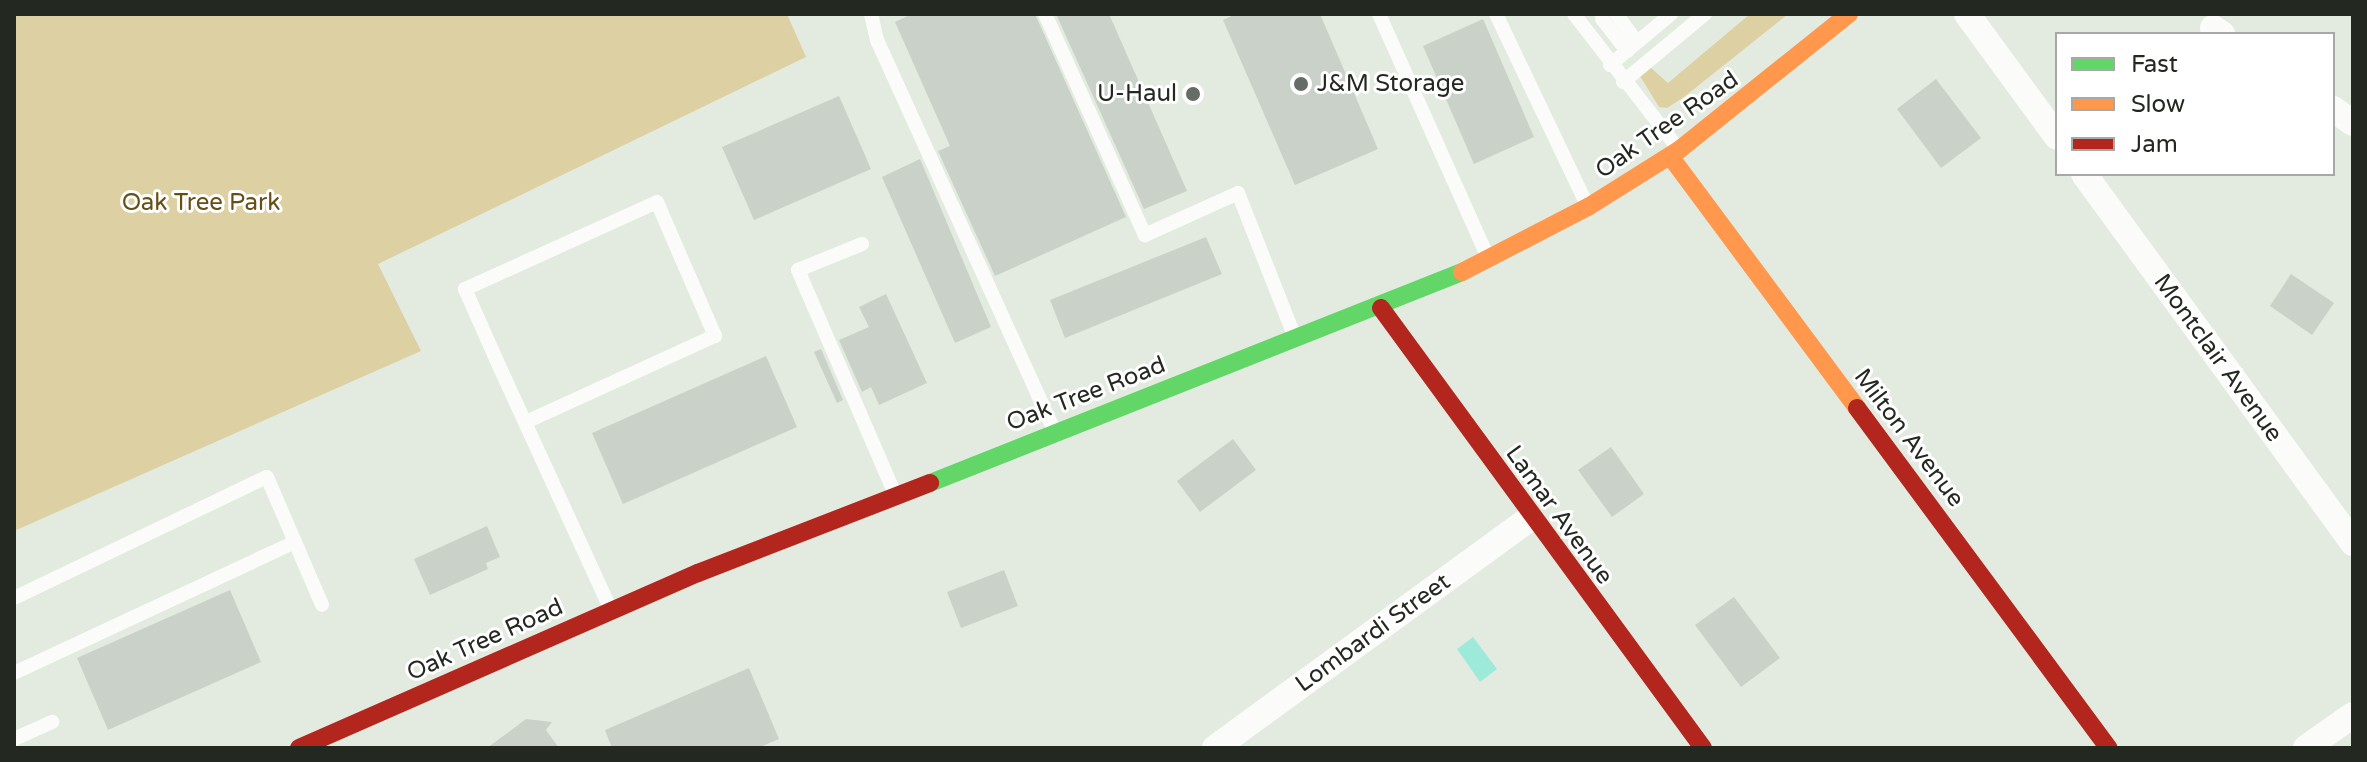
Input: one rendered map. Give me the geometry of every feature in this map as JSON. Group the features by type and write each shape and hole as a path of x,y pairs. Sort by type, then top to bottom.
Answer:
{"main road":[{"name":"Oak Tree Road","path":"299,748 611,610 895,494 1381,308 1489,260 1588,207 1674,153 1849,14"},
{"name":"Milton Avenue","path":"1674,153 2109,748"},
{"name":"Lamar Avenue","path":"1381,308 1530,518 1703,748"}],"street":[{"path":"1967,14 2055,134"},
{"path":"2335,110 2353,123"},
{"name":"Montclair Avenue","path":"2085,176 2353,543"},
{"name":"Lombardi Street","path":"1215,748 1530,518"},
{"path":"2306,748 2353,715"}],"lane":[{"path":"871,14 877,40 1055,432"},
{"path":"1045,14 1145,235 1238,193 1296,340"},
{"path":"1379,14 1489,260"},
{"path":"1496,14 1588,207"},
{"path":"1574,14 1674,153"},
{"path":"1610,65 1671,14"},
{"path":"1623,82 1705,14"},
{"path":"1609,16 1632,47"},
{"path":"526,422 715,336 657,202 465,289 611,610"},
{"path":"862,244 798,270 895,494"},
{"path":"14,598 267,477 322,605"},
{"path":"14,673 295,542"},
{"path":"14,739 52,722"}],"green space":[{"name":"Oak Tree Park","path":"14,14 787,14 806,57 378,264 421,351 14,531"},
{"path":"1750,14 1788,14 1684,97 1667,108 1659,107 1640,76 1650,67 1668,83"}],"water":[{"path":"1473,637 1497,669 1480,682 1457,649"}],"building":[{"path":"912,14 1035,14 1126,217 995,276 938,151 950,146 895,22"},
{"path":"1056,14 1109,14 1187,191 1144,209"},
{"name":"J&M Storage","path":"1236,14 1320,14 1378,149 1295,185 1223,20"},
{"path":"1483,19 1534,137 1474,164 1423,46"},
{"path":"1936,79 1981,138 1941,168 1897,109"},
{"path":"839,96 871,169 754,220 722,147"},
{"path":"920,159 991,327 955,343 882,177"},
{"path":"1206,237 1222,274 1065,338 1050,300"},
{"path":"2291,274 2334,303 2312,335 2270,306"},
{"path":"886,294 927,383 879,405 871,387 862,392 839,340 869,327 859,307"},
{"path":"821,349 843,400 837,403 814,352"},
{"path":"766,356 797,427 623,504 592,433"},
{"path":"1233,439 1256,470 1200,512 1177,481"},
{"path":"1611,447 1644,494 1612,517 1578,470"},
{"path":"487,526 500,557 486,563 488,569 430,595 414,559"},
{"path":"1004,570 1018,606 961,628 947,592"},
{"path":"230,590 261,662 108,730 77,658"},
{"path":"1734,597 1780,658 1741,687 1695,625"},
{"path":"749,668 779,739 758,748 612,748 605,730"},
{"path":"526,719 552,722 546,730 559,748 487,748"}],"traffic: fast":[{"path":"930,483 1462,272"}],"traffic: slow":[{"path":"1462,272 1588,207 1679,150 1849,14"},
{"path":"1670,156 1857,408"}],"traffic: jam":[{"path":"1381,308 1703,748"},
{"path":"1857,408 2109,748"},
{"path":"299,748 698,573 930,483"}],"place":[{"name":"J&M Storage","path":"1301,84"},
{"name":"U-Haul","path":"1193,94"}]}
